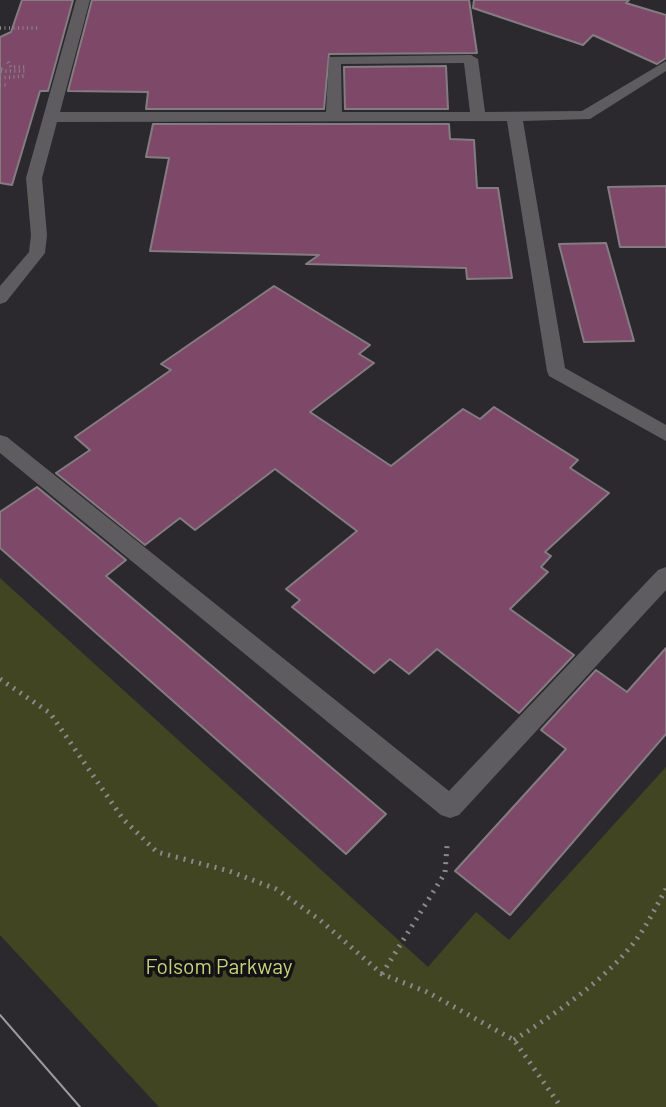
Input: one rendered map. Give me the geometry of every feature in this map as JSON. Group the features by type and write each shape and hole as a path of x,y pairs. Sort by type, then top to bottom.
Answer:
{"lane":[{"path":"0,298 37,253 39,235 34,178 83,0"},
{"path":"334,114 334,60 471,59 478,115"},
{"path":"52,117 334,114 584,116 666,65"},
{"path":"513,115 556,371 666,435"},
{"path":"0,442 450,807 666,576"}],"path":[{"path":"2,68 0,71 30,69 11,68 8,62"},
{"path":"0,85 9,85"},
{"path":"0,679 50,713 124,819 157,852 229,871 276,888 320,920 382,974 437,997 514,1040 561,1107"},
{"path":"382,974 445,873 450,807"},
{"path":"514,1040 556,1013 596,982 632,944 666,889"}],"green space":[{"name":"Folsom Parkway","path":"0,578 428,967 476,912 509,940 666,767 666,1107 159,1107 0,935"}],"building":[{"path":"22,0 73,0 48,91 40,91 12,185 0,183 0,37 11,32"},
{"path":"92,0 469,0 477,53 329,54 324,109 146,109 148,92 68,91"},
{"path":"474,0 629,0 626,3 666,15 666,58 657,64 593,35 583,45 473,8"},
{"path":"446,66 448,109 345,109 344,67"},
{"path":"153,124 449,124 450,139 474,140 477,188 498,188 512,278 467,279 466,268 306,264 319,255 150,251 169,158 146,157"},
{"path":"666,186 666,247 620,247 608,187"},
{"path":"606,243 634,341 584,342 559,244"},
{"path":"274,286 370,345 359,354 374,363 310,412 391,466 463,409 480,419 494,407 578,460 570,468 609,493 545,552 551,556 541,567 548,572 510,609 574,655 519,713 437,649 409,674 390,659 374,673 292,607 300,600 286,589 357,531 275,469 195,530 180,518 145,545 56,473 90,450 75,437 171,370 161,364"},
{"path":"37,487 126,560 106,576 386,814 346,854 0,548 0,512"},
{"path":"666,648 666,734 510,915 455,871 566,749 541,730 596,670 627,692"}],"tram line":[{"path":"0,1015 80,1107"}]}
